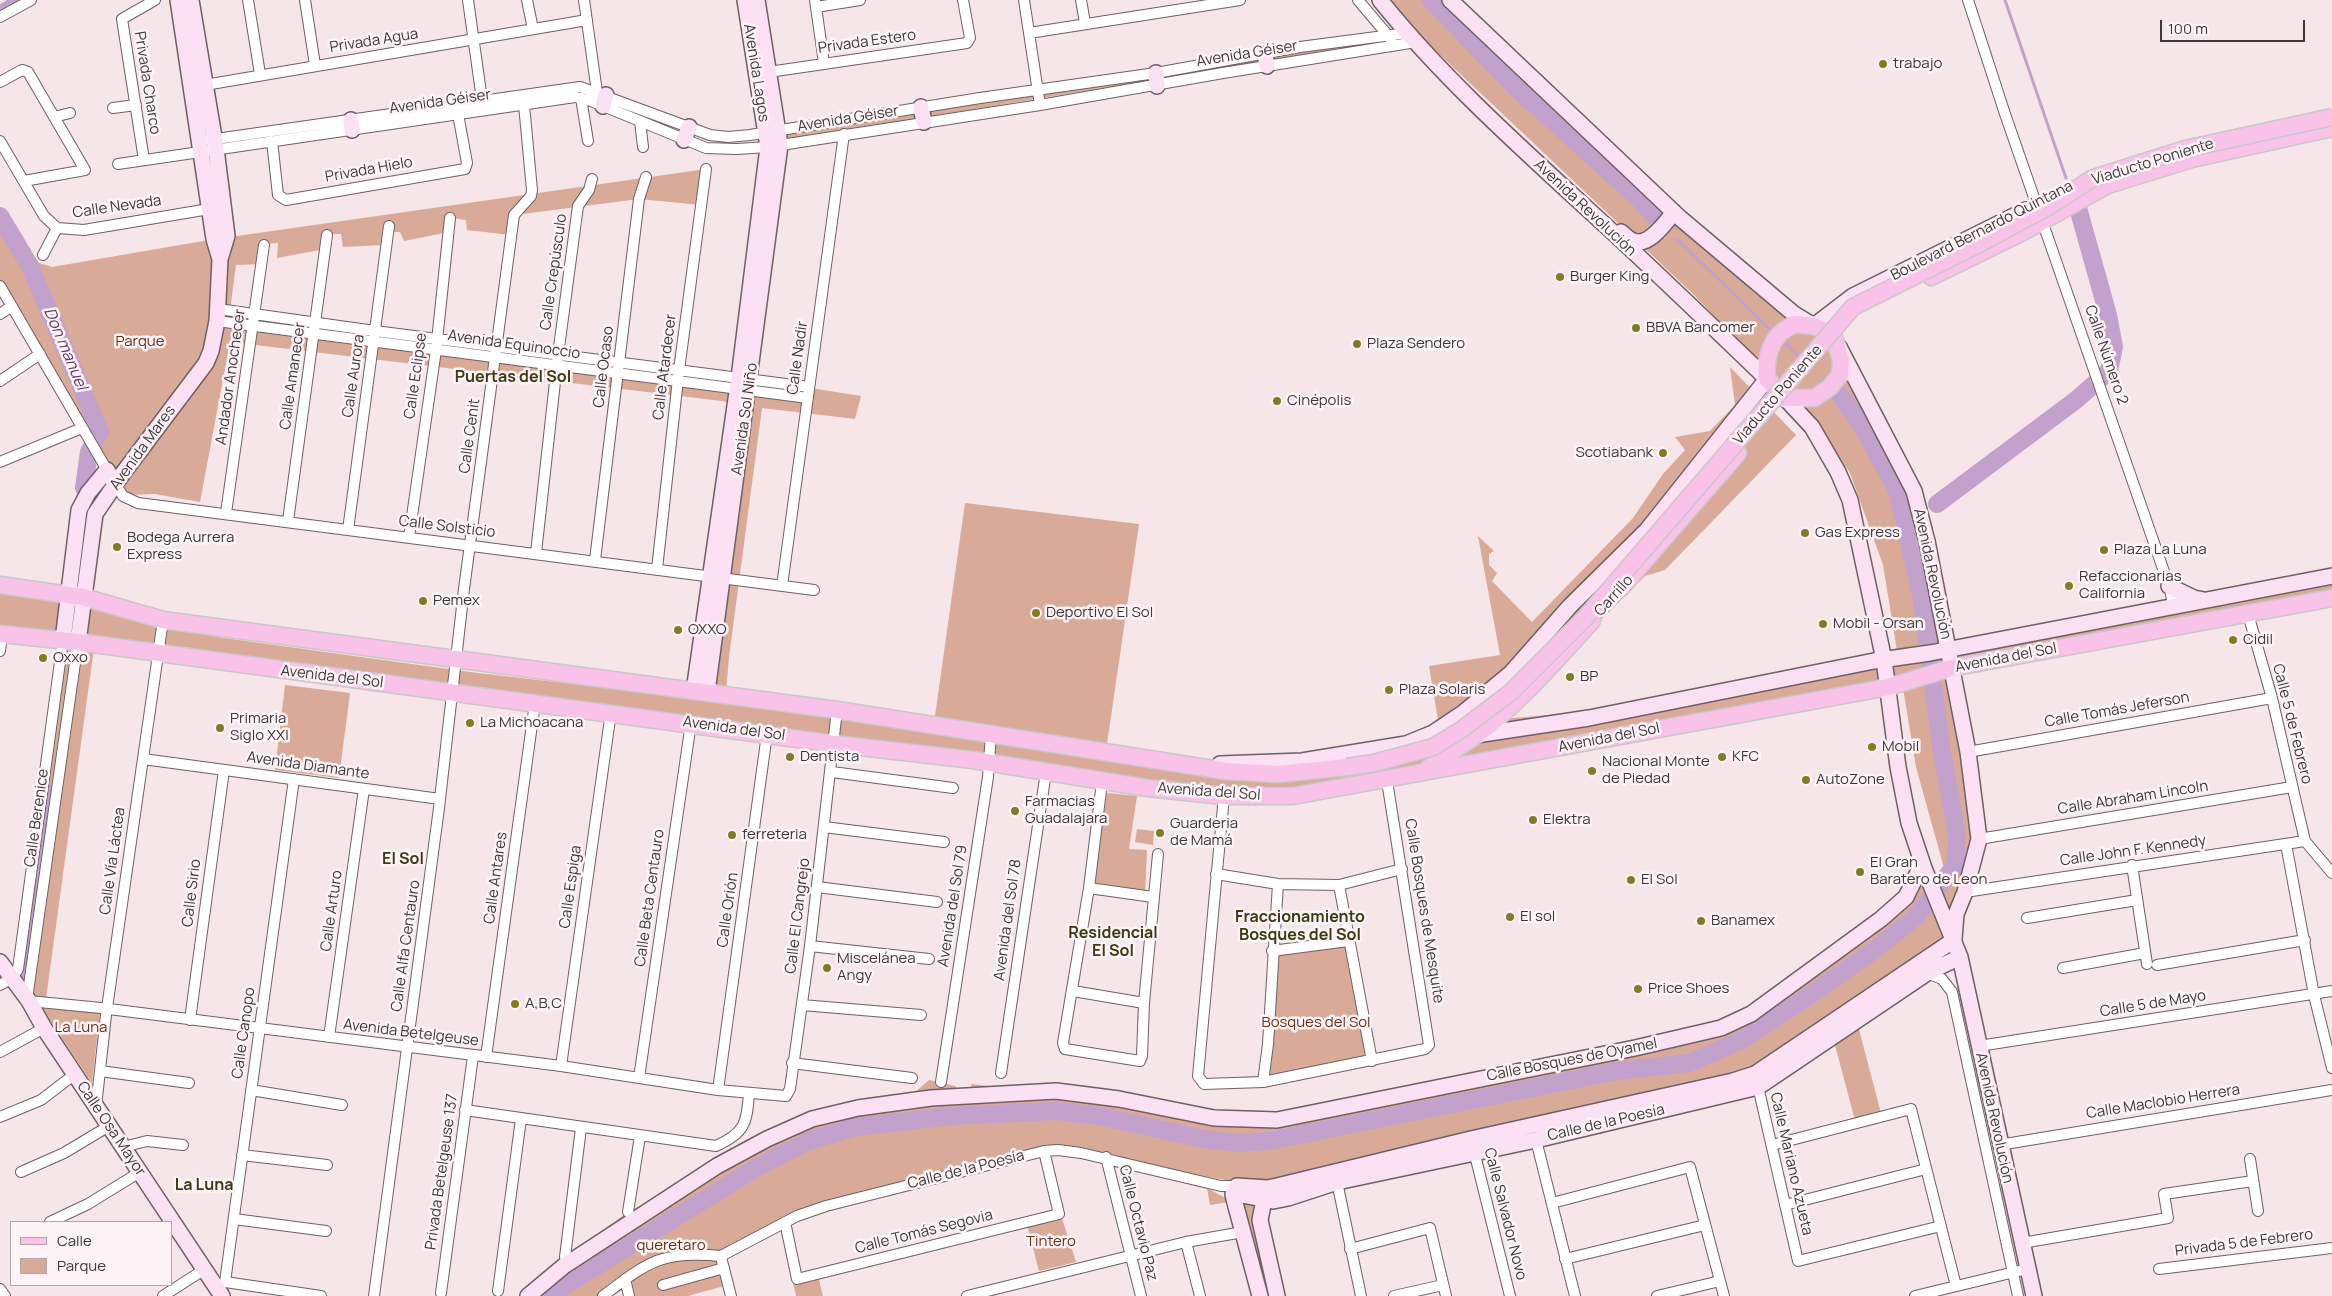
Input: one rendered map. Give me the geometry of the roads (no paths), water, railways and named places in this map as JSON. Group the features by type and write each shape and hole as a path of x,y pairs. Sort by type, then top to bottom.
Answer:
{"main road":[{"name":"Avenida Mares","path":"178,0 205,85 208,145"},
{"name":"Avenida Mares","path":"70,641 76,596 95,514 206,363 211,351 218,315 220,260 214,239 217,208 192,40 191,0"},
{"name":"Avenida Revolución","path":"1380,0 1412,38 1537,164 1767,379"},
{"path":"1452,2 1672,215 1794,314 1828,332 1835,340 1841,361 1840,375 1829,388 1814,398 1785,398 1767,379 1766,359 1778,334 1795,324 1814,326"},
{"name":"Avenida Lagos","path":"752,4 769,72 773,139"},
{"name":"Avenida Lagos","path":"752,4 773,139"},
{"name":"Boulevard Bernardo Quintana","path":"1814,326 1853,296 2041,203 2084,179 2150,154 2332,110"},
{"name":"Viaducto Poniente","path":"1296,774 1374,763 1433,747 1461,730 1511,692 1586,618 1853,307 2048,207 2093,178 2185,149 2332,118"},
{"name":"Boulevard Bernardo Quintana","path":"1835,340 1849,321 1861,311 2023,232 2108,185 2192,159 2332,128"},
{"name":"Avenida Sol Niño","path":"701,692 744,384 773,139"},
{"path":"1582,206 1596,208 1632,241 1640,243 1653,236 1672,215"},
{"name":"Avenida Revolución","path":"1835,340 1914,491 1927,541 1968,752 1979,839 1965,892 1956,914 1954,940"},
{"name":"Avenida del Sol","path":"1188,763 1302,761 1342,756 1406,744 1433,733 1463,713 1511,674 1570,606 1646,530 1767,379"},
{"name":"Avenida Revolución","path":"1785,398 1812,428 1838,472 1850,500 1891,659 1889,687 1898,767 1906,806 1923,866 1960,957 1999,1144 2034,1296"},
{"name":"Carrillo","path":"1422,773 1442,757 1476,736 1565,652 1669,535 1785,398"},
{"name":"Avenida Mares","path":"76,596 79,510 88,493 107,470"},
{"path":"107,470 116,484"},
{"name":"Avenida del Sol","path":"1476,736 1589,718 2332,576"},
{"name":"Avenida del Sol","path":"0,585 76,596 163,620 837,710 1188,763 1226,771 1296,774"},
{"path":"2169,586 2194,598 2208,600"},
{"name":"Avenida del Sol","path":"1,634 70,641 611,712 834,744 989,763 1102,782 1224,796 1294,796 1387,781 1889,687 1951,668 2332,598"},
{"name":"Calle Bosques de Oyamel","path":"528,1296 564,1266 717,1166 766,1139 812,1119 858,1108 905,1100 1056,1091 1119,1099 1214,1118 1277,1120 1635,1048 1721,1028 1751,1014 1881,918 1906,897 1923,866"},
{"name":"Calle de la Poesía","path":"1266,1194 1472,1146 1733,1081 1757,1080 1954,940"},
{"name":"Calle de la Poesía","path":"1230,1189 1288,1198 1337,1182 1472,1146 1536,1140 1757,1080 1927,972 1960,957"},
{"name":"Calle Osa Mayor","path":"0,962 6,981 28,1000 44,1028 171,1221"},
{"path":"1230,1189 1260,1296"},
{"path":"1266,1194 1260,1220 1277,1296"},
{"name":"Calle Osa Mayor","path":"172,1222 221,1288"}],"street":[{"path":"0,17 31,0"},
{"name":"Privada Charco","path":"144,160 122,19 155,0"},
{"path":"248,0 260,74"},
{"name":"Privada Agua","path":"305,0 315,66 587,20"},
{"path":"468,0 482,106"},
{"path":"527,0 533,29"},
{"path":"584,0 602,98"},
{"path":"824,63 816,4 860,0"},
{"name":"Privada Estero","path":"769,72 967,43 970,41 963,0"},
{"path":"1024,0 1040,105"},
{"path":"1081,0 1085,23"},
{"path":"1029,32 1240,0"},
{"path":"1358,0 1396,46"},
{"name":"Calle Número 2","path":"1968,0 2005,114 2041,203 2043,220 2169,586 2174,607"},
{"name":"Avenida Géiser","path":"773,139 922,115 1040,105 1156,79 1266,60 1388,35 1412,38"},
{"name":"Avenida Géiser","path":"1266,60 1396,46 1412,38"},
{"path":"205,85 315,66"},
{"path":"0,82 25,70 85,170 24,181"},
{"name":"Avenida Géiser","path":"208,145 272,141 352,125 458,114 482,106 524,105 581,98 602,98 640,121 686,133 773,139 844,134 1038,89 1156,79"},
{"name":"Avenida Géiser","path":"208,145 482,106 580,87 686,133"},
{"path":"581,98 588,141"},
{"path":"114,108 136,105"},
{"name":"Calle Cenit","path":"456,659 514,215 530,196 533,184 524,105"},
{"path":"54,118 70,113"},
{"name":"Privada Hielo","path":"272,141 278,195 280,199 286,200 464,169 467,167 467,163 458,114"},
{"path":"640,121 643,147"},
{"name":"Calle Nadir","path":"782,586 844,134"},
{"name":"Calle Nevada","path":"0,141 44,216 57,228 84,230 217,208"},
{"path":"118,164 208,145"},
{"name":"Calle Atardecer","path":"657,569 679,375 706,169"},
{"name":"Calle Ocaso","path":"595,560 639,199 646,177"},
{"name":"Calle Crepúsculo","path":"536,553 558,354 578,206 589,190 592,179"},
{"name":"Calle Eclipse","path":"409,537 436,350 450,218"},
{"name":"Calle Aurora","path":"348,530 389,226"},
{"path":"43,255 57,228"},
{"name":"Calle Amanecer","path":"288,521 327,235"},
{"name":"Andador Anochecer","path":"226,513 264,245"},
{"path":"0,286 107,470"},
{"path":"0,314 12,306"},
{"name":"Avenida Equinoccio","path":"218,315 255,314 620,362 679,375 744,384 808,398"},
{"name":"Avenida Equinoccio","path":"218,315 253,325 557,367 618,373 679,375"},
{"path":"0,381 40,354"},
{"name":"Avenida Equinoccio","path":"744,384 810,387"},
{"path":"0,462 85,433"},
{"name":"Calle Solsticio","path":"116,484 122,496 138,503 595,560 814,590"},
{"name":"Calle 5 de Febrero","path":"2248,614 2272,698 2305,841"},
{"name":"Calle Vía Láctea","path":"96,1108 107,1008 163,620"},
{"path":"0,651 1,634"},
{"name":"Calle Berenice","path":"6,981 18,969 70,641"},
{"name":"Calle Berenice","path":"28,1000 70,641"},
{"name":"Calle Alfa Centauro","path":"374,1296 454,692 456,659"},
{"name":"Calle Tomás Jeferson","path":"1968,752 2272,698"},
{"name":"Calle Antares","path":"486,1057 535,703"},
{"name":"Calle El Cangrejo","path":"788,1094 810,946 832,772 837,710"},
{"name":"Calle Espiga","path":"561,1066 611,712"},
{"name":"Calle Beta Centauro","path":"639,1078 691,723"},
{"name":"Calle Orión","path":"718,1090 767,734"},
{"name":"Avenida del Sol 79","path":"942,1082 989,763 991,734"},
{"name":"Avenida Diamante","path":"143,759 440,799"},
{"name":"Calle Sirio","path":"190,1020 224,770"},
{"path":"832,772 953,788"},
{"name":"Avenida del Sol 78","path":"1001,1073 1046,772"},
{"name":"Calle Canopo","path":"221,1288 234,1219 294,780"},
{"name":"Calle Bosques de Mesquite","path":"1372,1061 1425,1049 1429,1045 1387,781"},
{"path":"1102,782 1089,888 1064,1042 1065,1049 1140,1061 1142,1056 1152,897 1158,854"},
{"name":"Calle Abraham Lincoln","path":"1979,839 2292,787"},
{"name":"Calle Arturo","path":"329,1037 364,789"},
{"path":"1224,796 1198,1076 1201,1082 1208,1084 1263,1082 1372,1061 1338,885"},
{"path":"824,827 944,842"},
{"path":"2305,841 2332,874"},
{"name":"Calle John F. Kennedy","path":"1965,892 2132,865 2305,841"},
{"path":"2286,844 2314,995 2332,1068"},
{"path":"2132,865 2150,961"},
{"path":"1216,874 1278,884 1338,885 1402,869"},
{"path":"1263,1082 1268,1044 1272,951 1278,884"},
{"path":"817,887 937,902"},
{"path":"1089,888 1152,897"},
{"path":"2027,918 2138,900"},
{"path":"2063,968 2150,961 2305,940"},
{"path":"1272,951 1348,941"},
{"path":"810,946 929,959"},
{"name":"Avenida Revolución","path":"1927,972 1942,979 1952,992 2018,1296"},
{"path":"1073,991 1144,1003"},
{"name":"Calle 5 de Mayo","path":"1979,1046 2332,991"},
{"name":"Avenida Betelgeuse","path":"28,1000 107,1008 561,1066 718,1090 781,1097 788,1094"},
{"path":"802,1005 921,1015"},
{"path":"0,1052 44,1028"},
{"name":"Privada Betelgeuse 137","path":"441,1293 473,1056"},
{"path":"792,1063 912,1078"},
{"path":"100,1071 189,1083"},
{"path":"0,1117 41,1100 75,1074"},
{"name":"Calle Mariano Azueta","path":"1757,1080 1798,1261 1941,1226"},
{"path":"251,1090 342,1105"},
{"name":"Calle Maclobio Herrera","path":"1999,1144 2332,1090"},
{"path":"465,1110 716,1146 727,1141 744,1128 747,1119 749,1093"},
{"path":"1772,1146 1911,1109 1956,1286"},
{"path":"498,1290 521,1119"},
{"path":"21,1172 64,1153 109,1126"},
{"path":"565,1257 581,1128"},
{"path":"628,1212 640,1136"},
{"path":"1536,1140 1575,1296"},
{"path":"124,1147 147,1141 184,1145"},
{"name":"Calle Salvador Novo","path":"1472,1146 1510,1296"},
{"name":"Calle de la Poesía","path":"721,1256 785,1222 826,1206 1044,1151 1058,1150 1106,1157 1230,1189"},
{"name":"Calle Tomás Segovia","path":"785,1222 797,1279 1058,1214 1044,1151"},
{"path":"242,1155 327,1165"},
{"name":"Calle Octavio Paz","path":"1106,1157 1141,1296"},
{"path":"2250,1159 2258,1212"},
{"path":"1552,1202 1690,1167 1724,1296"},
{"path":"1785,1205 1926,1169"},
{"path":"52,1221 88,1204 140,1172"},
{"path":"2022,1243 2168,1218 2164,1194 2253,1181"},
{"path":"1337,1182 1361,1296"},
{"path":"234,1219 326,1231"},
{"path":"1566,1259 1705,1225"},
{"path":"1350,1249 1430,1228 1446,1296"},
{"path":"966,1296 1186,1242 1243,1232"},
{"path":"1186,1242 1200,1296"},
{"name":"Privada 5 de Febrero","path":"2159,1269 2332,1248"},
{"path":"603,1296 625,1279 664,1257 695,1253 721,1256 731,1296"},
{"path":"663,1285 724,1268"},
{"path":"164,1296 205,1269"},
{"path":"1915,1296 2027,1269"},
{"path":"625,1279 629,1296"},
{"path":"1657,1296 1720,1280"},
{"path":"1394,1296 1444,1285"},
{"path":"221,1288 320,1296"},
{"path":"0,1289 4,1296"}],"waterway":[{"path":"0,10 17,0"},
{"path":"1431,0 1515,87 1636,196 1658,220"},
{"path":"2005,0 2066,178"},
{"path":"1937,504 2076,400 2109,371 2114,347 2108,315 2078,208"},
{"name":"Don manuel","path":"0,216 30,266 100,432 89,452 84,488"},
{"path":"1677,239 1774,333"},
{"path":"1782,340 1801,358"},
{"path":"548,1296 761,1165 809,1141 856,1127 952,1116 1056,1111 1099,1116 1204,1139 1238,1143 1269,1141 1617,1071 1689,1063 1742,1040 1873,951 1916,917 1956,864 1957,836 1942,752 1921,594 1897,490 1859,421 1831,383"},
{"name":"La Luna","path":"23,975 47,793"}],"place":[{"name":"trabajo","path":"1883,64"},
{"name":"Burger King","path":"1560,277"},
{"name":"BBVA Bancomer","path":"1636,328"},
{"name":"Plaza Sendero","path":"1357,344"},
{"name":"Cinépolis","path":"1277,401"},
{"name":"Scotiabank","path":"1663,453"},
{"name":"Gas Express","path":"1805,533"},
{"name":"Bodega Aurrera Express","path":"117,547"},
{"name":"Plaza La Luna","path":"2104,550"},
{"name":"Refaccionarias California","path":"2069,586"},
{"name":"Pemex","path":"423,601"},
{"name":"Deportivo El Sol","path":"1036,613"},
{"name":"Mobil - Orsan","path":"1823,624"},
{"name":"OXXO","path":"678,630"},
{"name":"Cidil","path":"2233,640"},
{"name":"Oxxo","path":"43,658"},
{"name":"BP","path":"1570,677"},
{"name":"Plaza Solaris","path":"1389,690"},
{"name":"La Michoacana","path":"470,723"},
{"name":"Primaria Siglo XXI","path":"220,728"},
{"name":"Mobil","path":"1872,747"},
{"name":"Dentista","path":"790,757"},
{"name":"KFC","path":"1722,757"},
{"name":"Nacional Monte de Piedad","path":"1592,771"},
{"name":"AutoZone","path":"1806,780"},
{"name":"Farmacias Guadalajara","path":"1015,811"},
{"name":"Elektra","path":"1533,820"},
{"name":"Guarderia de Mamá","path":"1160,833"},
{"name":"ferreteria","path":"732,835"},
{"name":"El Gran Baratero de Leon","path":"1860,872"},
{"name":"El Sol","path":"1631,880"},
{"name":"El sol","path":"1510,917"},
{"name":"Banamex","path":"1701,921"},
{"name":"Miscelánea Angy","path":"827,968"},
{"name":"Price Shoes","path":"1638,989"},
{"name":"A,B,C","path":"515,1004"}],"district":[{"name":"Puertas del Sol","path":"513,378"},
{"name":"El Sol","path":"403,860"},
{"name":"Fraccionamiento Bosques del Sol","path":"1300,927"},
{"name":"Residencial El Sol","path":"1113,943"},
{"name":"La Luna","path":"204,1186"}],"park label":[{"name":"Parque","path":"140,342"},
{"name":"Bosques del Sol","path":"1316,1023"},
{"name":"Tintero","path":"1051,1242"},
{"name":"queretaro","path":"671,1246"}]}
